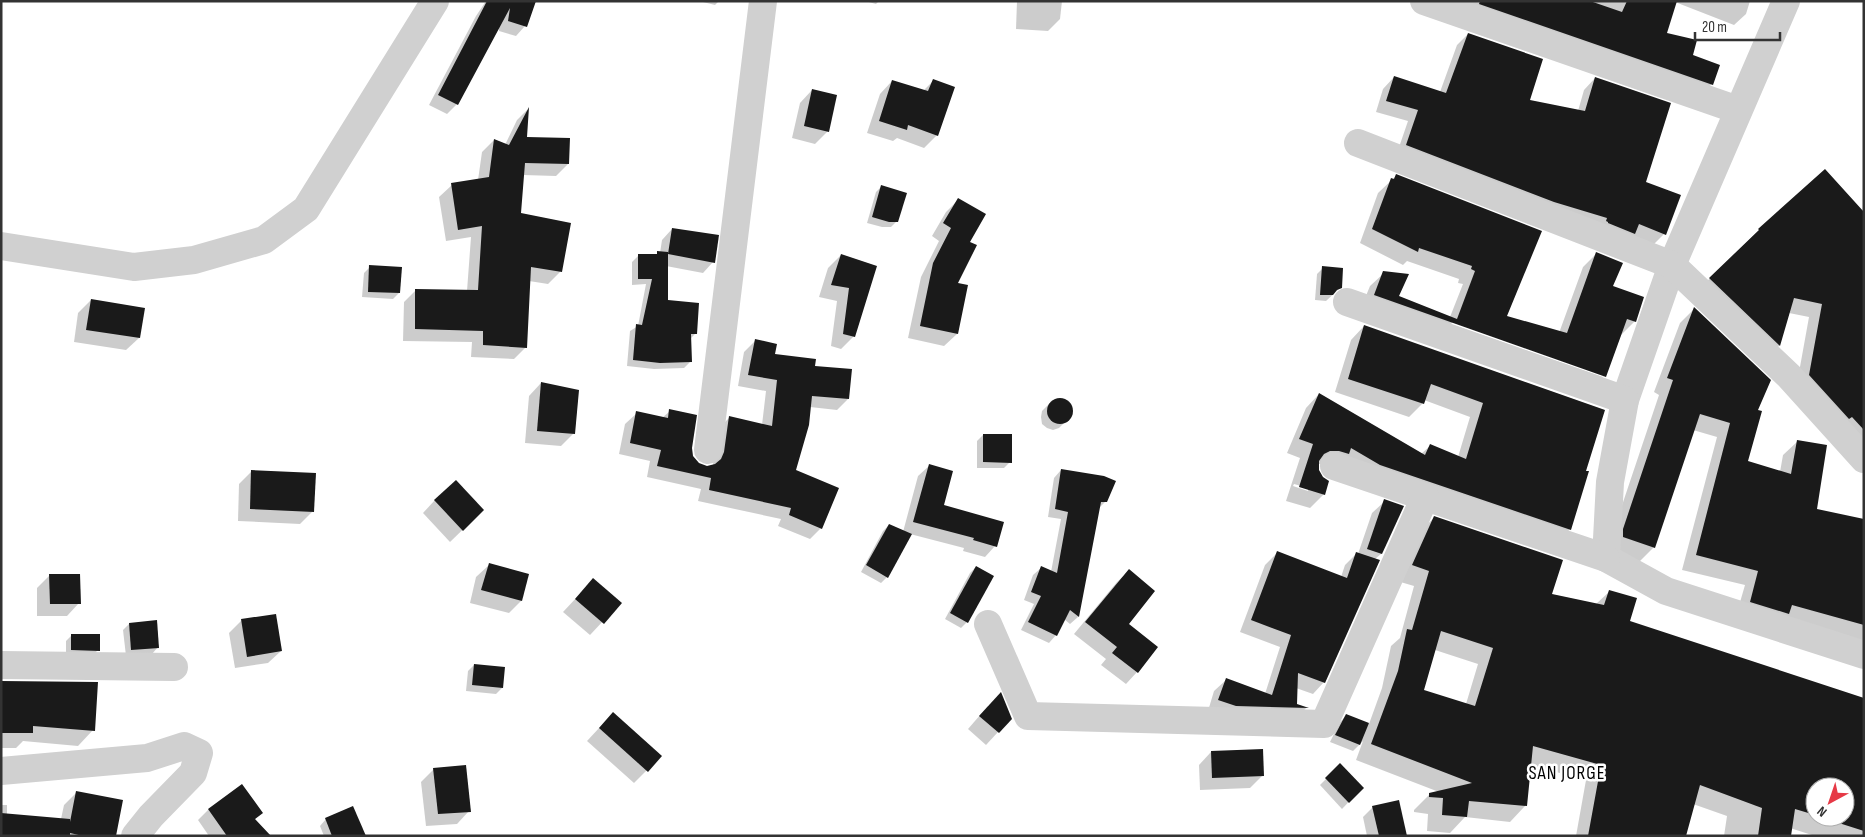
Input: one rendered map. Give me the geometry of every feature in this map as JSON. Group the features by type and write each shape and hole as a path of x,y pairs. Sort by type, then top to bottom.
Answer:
{"street":[{"path":"1,246 134,267 194,260 264,240 306,209 435,1"},
{"path":"708,450 763,1"},
{"path":"1424,1 1738,110"},
{"path":"1606,558 1610,482 1625,400 1672,265 1786,1"},
{"path":"1358,143 1672,265 1789,376 1864,459"},
{"path":"1347,302 1625,400"},
{"path":"1334,466 1606,558 1666,591 1864,654"},
{"path":"988,624 1028,716 1324,724 1425,497"},
{"path":"1,665 174,667"},
{"path":"1,771 147,758 184,746 199,753 193,773 151,816 135,836"}],"building":[{"path":"487,1 536,1 527,27 508,21 510,8 458,105 438,95"},
{"path":"1480,1 1590,1 1622,12 1627,1 1677,1 1667,33 1697,40 1693,55 1720,65 1713,85 1479,4"},
{"path":"1468,33 1543,59 1530,100 1585,111 1595,77 1671,103 1646,182 1681,195 1666,235 1639,224 1635,234 1608,223 1606,221 1607,218 1554,202 1406,145 1418,110 1386,101 1394,76 1446,93"},
{"path":"933,79 955,87 938,136 908,125 907,130 879,121 892,80 928,91"},
{"path":"812,89 837,95 829,132 804,126"},
{"path":"529,107 527,137 570,138 569,164 525,163 521,213 571,223 562,272 531,267 527,348 483,345 483,331 415,329 415,289 478,290 482,226 458,230 451,183 489,177 494,139 509,145"},
{"path":"1825,169 1864,212 1864,430 1852,417 1849,419 1809,375 1822,304 1794,298 1780,346 1709,278 1758,229"},
{"path":"1396,174 1542,231 1507,316 1567,333 1596,252 1623,263 1613,286 1644,297 1636,322 1627,319 1606,377 1374,295 1383,271 1409,274 1399,296 1457,319 1475,271 1471,269 1472,266 1419,248 1418,252 1372,229 1391,178 1394,179"},
{"path":"881,185 907,193 898,222 889,222 872,217"},
{"path":"958,198 986,214 970,242 977,245 958,283 968,285 958,334 920,326 933,263 951,228 943,223"},
{"path":"672,228 719,235 715,263 668,254"},
{"path":"657,251 668,252 668,300 699,303 697,334 691,334 692,362 660,363 633,360 636,324 642,325 652,279 638,279 638,254 657,254"},
{"path":"841,254 877,266 855,337 843,334 849,288 831,285"},
{"path":"369,265 402,267 400,293 368,292"},
{"path":"1322,266 1343,268 1342,288 1333,295 1320,295"},
{"path":"91,299 145,308 140,338 86,330"},
{"path":"1694,307 1771,380 1758,410 1762,411 1748,461 1791,474 1797,440 1827,445 1817,509 1864,519 1864,625 1792,605 1789,614 1750,602 1758,571 1696,555 1730,423 1700,414 1655,548 1623,537 1623,529 1673,380 1667,378"},
{"path":"1364,325 1605,410 1586,471 1589,471 1571,530 1380,465 1351,448 1349,454 1330,451 1324,454 1319,461 1319,470 1323,477 1329,481 1325,495 1299,487 1313,444 1299,439 1319,393 1425,455 1430,444 1466,459 1483,403 1431,384 1424,404 1348,379"},
{"path":"755,339 777,344 775,354 816,359 815,366 852,369 849,399 812,396 809,425 796,470 839,488 822,529 789,515 791,508 709,490 711,478 657,466 661,450 630,443 636,411 668,418 669,409 697,415 692,448 693,456 699,463 707,466 715,464 721,459 724,452 729,416 772,426 777,380 748,375"},
{"path":"541,382 579,390 575,434 537,431"},
{"path":"1060,398 1069,402 1073,411 1069,420 1060,424 1051,420 1047,411 1051,402"},
{"path":"983,434 1012,434 1012,463 983,462"},
{"path":"929,464 953,471 944,505 1004,522 997,547 973,540 974,538 913,522"},
{"path":"1061,469 1104,476 1116,481 1107,502 1101,502 1079,617 1070,610 1057,636 1028,622 1041,596 1031,592 1041,566 1057,573 1068,512 1055,509"},
{"path":"251,470 316,473 314,512 250,509"},
{"path":"456,480 484,510 463,531 434,500"},
{"path":"1384,499 1404,506 1382,554 1367,549"},
{"path":"1434,516 1563,560 1552,594 1604,605 1609,590 1637,598 1630,621 1864,698 1864,831 1851,827 1855,827 1855,777 1805,777 1805,812 1795,809 1791,836 1758,836 1762,808 1700,785 1686,836 1588,836 1601,765 1533,746 1527,806 1469,801 1467,817 1442,815 1443,798 1429,797 1429,793 1472,783 1371,744 1398,671 1407,629 1412,630 1429,571 1412,565","holes":["1441,631 1493,648 1475,706 1424,690"]},
{"path":"889,524 912,534 888,578 866,565"},
{"path":"1277,551 1347,578 1356,552 1380,560 1325,683 1298,673 1297,704 1309,708 1236,706 1218,700 1226,678 1272,695 1291,635 1251,620"},
{"path":"489,563 529,574 522,601 481,590"},
{"path":"976,566 994,576 968,623 950,613"},
{"path":"1129,569 1155,591 1129,624 1158,647 1138,673 1112,653 1117,647 1085,622"},
{"path":"49,574 80,574 81,604 50,604"},
{"path":"593,578 622,603 604,624 575,599"},
{"path":"276,614 282,651 247,657 241,619"},
{"path":"157,620 159,648 131,650 129,623"},
{"path":"71,634 100,634 100,651 71,650"},
{"path":"474,664 505,667 503,688 472,685"},
{"path":"1,681 98,682 95,731 33,726 33,733 1,733"},
{"path":"1001,692 1012,719 999,733 979,716"},
{"path":"613,712 662,756 648,772 599,728"},
{"path":"1346,714 1369,723 1360,745 1335,735"},
{"path":"1263,749 1264,776 1212,778 1211,751"},
{"path":"1340,763 1364,788 1349,803 1325,778"},
{"path":"466,765 471,812 438,814 433,768"},
{"path":"242,784 263,813 255,819 271,836 227,836 208,809"},
{"path":"76,791 123,800 116,836 83,836 70,833 70,836 1,836 1,813 70,819 70,822"},
{"path":"1399,800 1407,836 1379,836 1372,806"},
{"path":"353,806 366,836 332,836 325,818"}],"district":[{"name":"SAN JORGE","path":"1567,772"}]}
